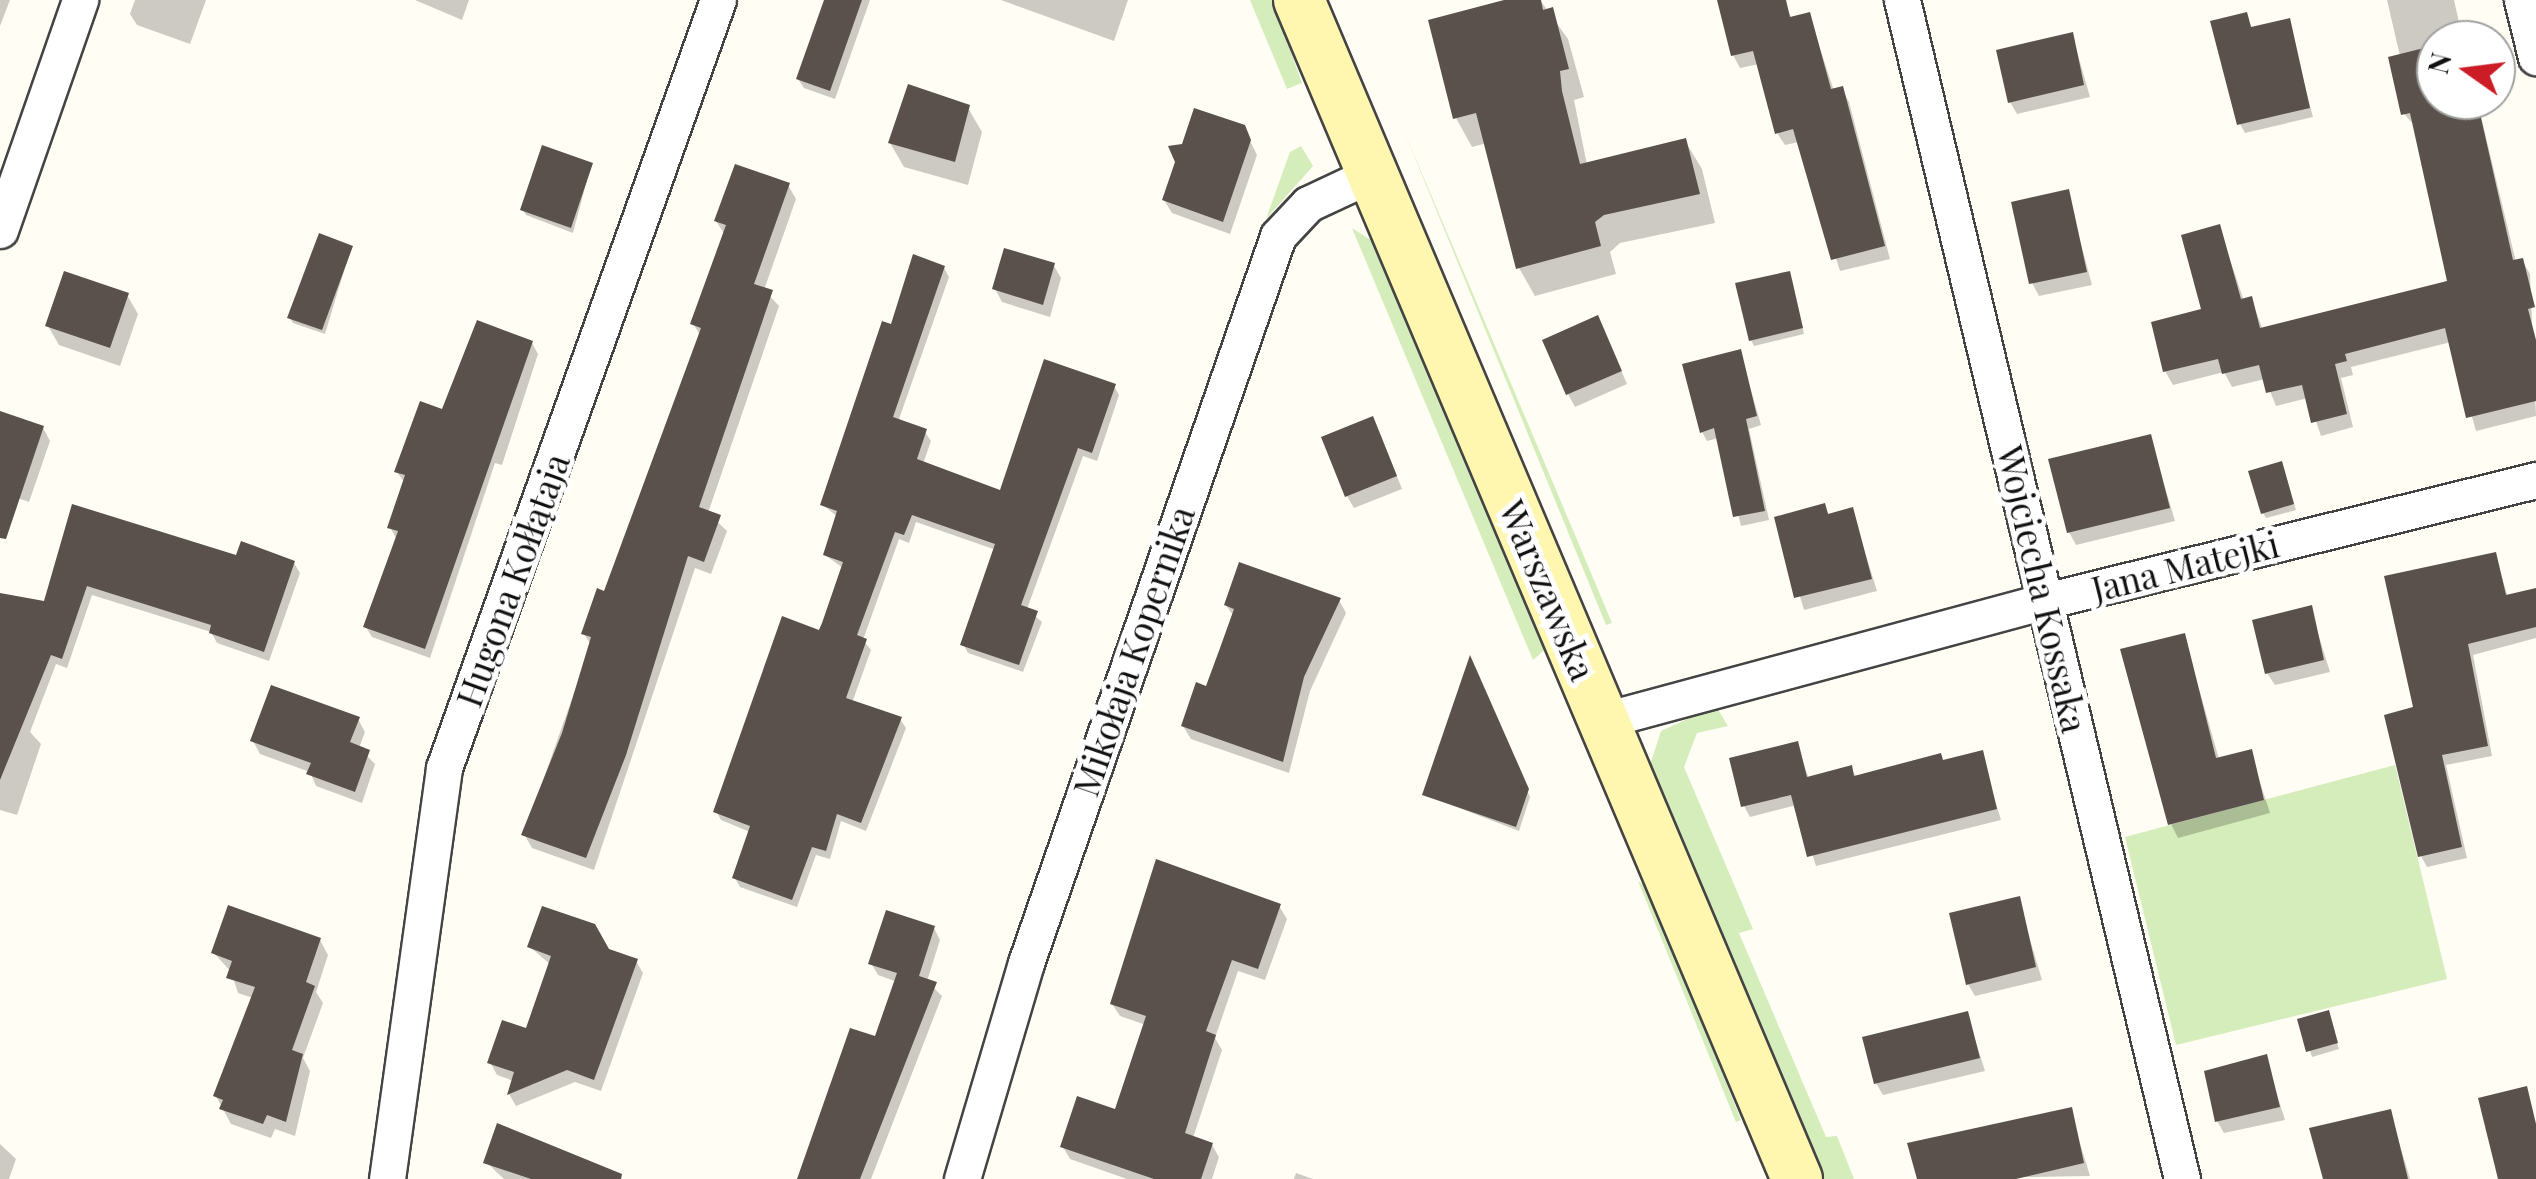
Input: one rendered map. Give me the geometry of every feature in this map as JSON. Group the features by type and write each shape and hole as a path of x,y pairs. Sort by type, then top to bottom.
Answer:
{"street":[{"path":"0,230 80,0"},
{"name":"Hugona Kołłątaja","path":"387,1179 444,768 718,0"},
{"name":"Warszawska","path":"1298,0 1797,1179"},
{"name":"Wojciecha Kossaka","path":"1902,0 2049,600 2182,1179"},
{"path":"2522,0 2536,56"},
{"name":"Mikołaja Kopernika","path":"962,1179 1033,944 1278,236 1308,204 1372,174"},
{"name":"Jana Matejki","path":"1604,720 2049,600 2536,480"}],"green space":[{"path":"1250,0 1272,0 1302,83 1287,89"},
{"path":"1404,131 1559,497 1612,623 1606,625"},
{"path":"1301,146 1313,166 1266,219 1290,152"},
{"path":"1352,228 1374,242 1547,648 1533,660"},
{"path":"1716,706 1728,726 1697,733 1684,767 1753,929 1739,933 1826,1137 1837,1136 1854,1179 1822,1179 1649,768 1661,731"},
{"path":"2395,765 2447,979 2176,1045 2125,837"},
{"path":"1638,881 1648,888 1741,1120 1736,1122"}],"building":[{"path":"824,0 862,0 830,91 796,79"},
{"path":"1504,0 1541,0 1543,10 1553,7 1569,69 1560,71 1562,91 1580,164 1686,138 1700,194 1604,215 1595,222 1601,246 1516,269 1476,113 1453,119 1428,20"},
{"path":"1717,0 1786,0 1790,17 1810,12 1831,89 1843,86 1885,246 1831,260 1793,129 1775,134 1753,51 1731,56"},
{"path":"2247,12 2251,27 2290,18 2310,108 2237,125 2210,21"},
{"path":"2073,32 2084,85 2008,103 1996,50"},
{"path":"2416,50 2416,120 2482,120 2513,260 2523,258 2535,307 2528,309 2536,340 2536,401 2466,418 2445,328 2345,354 2347,361 2335,364 2347,414 2311,423 2302,385 2266,393 2259,365 2222,374 2218,359 2163,372 2151,322 2201,309 2181,235 2220,224 2241,299 2252,296 2260,328 2447,281 2410,113 2401,115 2388,57"},
{"path":"908,84 970,105 955,162 888,143"},
{"path":"1194,108 1245,125 1251,140 1223,222 1162,200 1175,162 1168,146 1182,144"},
{"path":"542,145 593,163 571,228 520,210"},
{"path":"735,164 790,183 754,284 773,290 699,507 721,515 704,562 688,556 626,755 586,858 521,835 562,733 591,637 581,634 597,588 604,591 701,328 690,324 726,225 714,221"},
{"path":"2069,189 2087,272 2029,284 2011,202"},
{"path":"319,233 353,246 322,330 287,318"},
{"path":"1004,248 1055,263 1043,305 992,289"},
{"path":"913,254 945,266 893,417 927,429 917,459 1000,490 1044,359 1116,384 1092,453 1078,448 1021,605 1038,611 1019,665 960,645 995,544 912,515 904,535 895,532 857,635 867,639 846,698 902,717 861,823 837,814 826,851 812,847 792,900 732,878 750,826 713,812 782,616 819,630 822,623 843,562 823,555 837,511 820,505 882,321 891,324"},
{"path":"64,271 129,293 110,348 45,326"},
{"path":"1790,271 1803,328 1749,341 1735,283"},
{"path":"1598,315 1622,371 1566,395 1542,340"},
{"path":"477,320 533,341 425,649 363,627 398,531 387,528 405,475 394,472 420,401 442,409"},
{"path":"1741,349 1757,416 1746,419 1765,511 1733,517 1714,428 1700,433 1682,364"},
{"path":"0,411 44,426 6,539 0,538"},
{"path":"1373,416 1397,476 1345,497 1321,437"},
{"path":"2151,434 2170,508 2067,533 2048,459"},
{"path":"2282,461 2294,504 2261,514 2248,471"},
{"path":"1825,503 1828,514 1853,507 1872,579 1794,598 1774,517"},
{"path":"72,504 236,555 241,541 295,561 264,652 209,633 211,625 87,586 62,659 51,655 0,780 0,593 44,601"},
{"path":"2496,552 2506,595 2536,588 2536,627 2468,644 2488,746 2442,755 2462,847 2418,857 2384,715 2413,707 2384,576"},
{"path":"1239,562 1341,598 1304,677 1283,762 1181,726 1196,682 1206,686 1234,609 1224,605"},
{"path":"2312,605 2324,660 2265,674 2252,620"},
{"path":"2185,633 2216,758 2252,749 2264,800 2168,825 2120,649"},
{"path":"1470,655 1529,789 1516,827 1422,795"},
{"path":"271,685 360,717 350,742 370,750 355,792 306,774 311,763 250,741"},
{"path":"1798,741 1807,777 1852,765 1854,776 1941,753 1943,760 1983,750 1997,809 1807,857 1791,795 1741,807 1729,758"},
{"path":"1156,859 1281,904 1258,969 1232,960 1206,1031 1216,1035 1185,1133 1213,1143 1201,1179 1154,1179 1060,1147 1077,1096 1115,1109 1146,1016 1110,1004"},
{"path":"2020,896 2036,967 1966,985 1949,913"},
{"path":"228,905 321,938 306,982 315,986 292,1050 303,1054 286,1122 267,1115 263,1124 219,1109 223,1100 213,1096 255,987 226,978 232,961 211,953"},
{"path":"542,906 595,924 609,949 638,959 594,1080 567,1070 507,1095 514,1072 487,1063 502,1020 526,1028 551,956 527,947"},
{"path":"886,910 935,926 919,976 937,982 860,1179 797,1179 850,1028 875,1036 897,973 868,964"},
{"path":"2329,1010 2338,1043 2306,1052 2297,1019"},
{"path":"1968,1011 1980,1058 1874,1084 1862,1037"},
{"path":"2267,1054 2280,1107 2215,1122 2204,1071"},
{"path":"2527,1086 2536,1124 2536,1179 2498,1179 2478,1098"},
{"path":"2072,1107 2084,1163 2016,1179 1917,1179 1907,1143"},
{"path":"2391,1109 2408,1179 2323,1179 2309,1128"},
{"path":"497,1123 622,1174 621,1179 531,1179 483,1163"}]}
